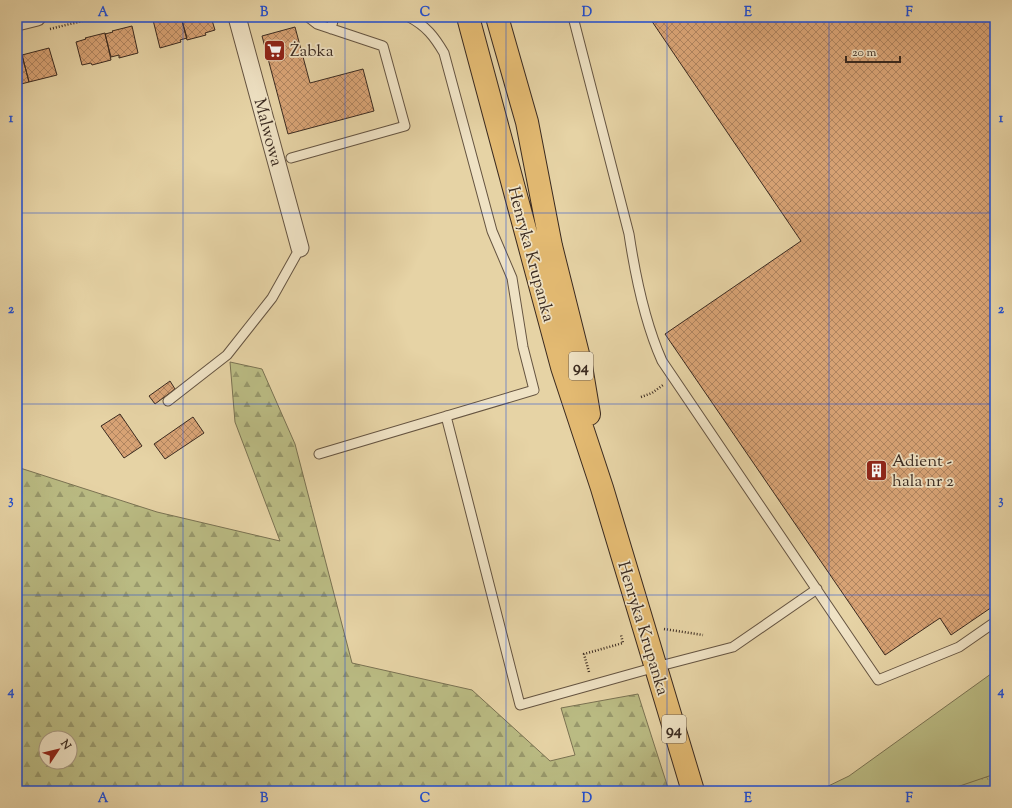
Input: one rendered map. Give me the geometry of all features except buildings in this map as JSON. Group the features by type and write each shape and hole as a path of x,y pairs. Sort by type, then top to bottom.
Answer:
{"main road":[{"name":"Henryka Krupanka","path":"468,17 562,367 602,488 693,791"},
{"name":"Henryka Krupanka","path":"498,17 527,122 551,246 581,366 602,488"}],"street":[{"path":"17,22 37,17"},
{"name":"Malwowa","path":"237,17 300,248"}],"lane":[{"path":"291,158 405,126 383,46 317,24 308,17"},
{"path":"331,29 334,17"},
{"path":"319,454 534,390 523,347 512,278 492,231 444,53 434,36 409,17"},
{"path":"573,17 630,234 633,261 653,341 662,361 878,680 959,647 995,622"},
{"path":"168,401 227,355 272,298 300,248"},
{"path":"446,416 520,705 733,647 817,589"}],"path":[{"path":"48,30 98,17"},
{"path":"642,397 652,393 674,378"},
{"path":"660,628 703,635"},
{"path":"593,684 584,654 623,643 621,635"}],"green space":[{"path":"230,362 262,369 295,444 352,663 472,690 550,761 575,755 561,708 638,694 669,791 17,791 17,467 157,512 280,541 235,422"},
{"path":"995,671 995,791 818,791 849,776"},
{"path":"995,774 995,791 945,791"}],"place":[{"name":"Żabka","path":"274,50"},
{"name":"Adient - hala nr 2","path":"877,470"}]}
